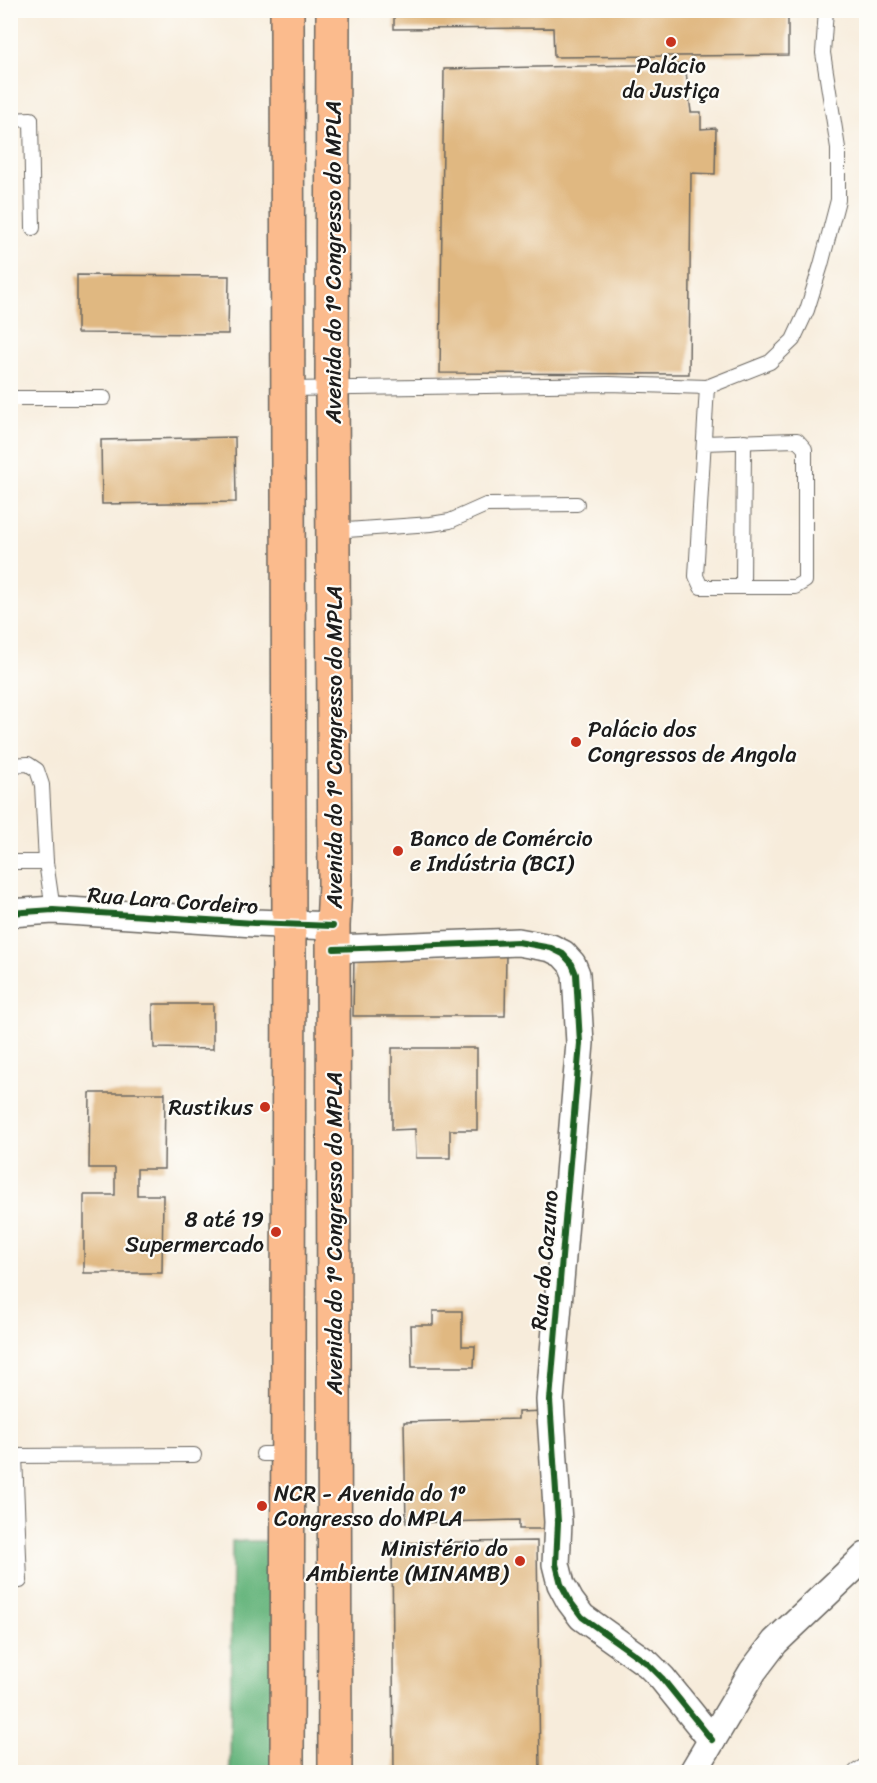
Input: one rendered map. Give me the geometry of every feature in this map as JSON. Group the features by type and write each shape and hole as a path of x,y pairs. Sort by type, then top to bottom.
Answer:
{"main road":[{"name":"Avenida do 1º Congresso do MPLA","path":"287,10 289,925 276,1454 287,1773"},
{"name":"Avenida do 1º Congresso do MPLA","path":"333,10 335,1773"}],"street":[{"name":"Rua Lara Cordeiro","path":"10,913 53,910 289,925 333,938"},
{"name":"Rua do Cazuno","path":"333,938 518,942 551,948 563,954 572,964 578,990 580,1043 550,1400 558,1522 556,1564 561,1584 582,1617 648,1664 712,1740"},
{"path":"693,1773 753,1671 775,1642 867,1556"}],"lane":[{"path":"289,389 609,384 707,387 770,362 793,340 807,310 838,200 838,148 823,53 825,10"},
{"path":"10,120 31,119 33,228"},
{"path":"704,442 797,440 805,449 805,581 795,587 701,586 696,576 707,387"},
{"path":"10,398 104,398"},
{"path":"743,587 744,441"},
{"path":"333,531 450,521 486,505 577,504"},
{"path":"10,765 28,764 37,770 42,784 46,862 53,910"},
{"path":"10,862 46,862"},
{"path":"10,1582 20,1581 13,1456 194,1455"},
{"path":"855,1773 867,1765"}],"green space":[{"path":"232,1541 288,1541 287,1772 230,1772"}],"building":[{"name":"Palácio da Justiça","path":"394,10 788,10 788,55 554,57 553,28 394,29"},
{"path":"685,64 691,112 701,112 701,129 716,128 715,174 691,173 689,374 440,373 444,69"},
{"path":"77,275 229,276 228,334 77,333"},
{"path":"235,437 236,502 102,504 101,440"},
{"path":"354,955 506,955 505,1016 353,1016"},
{"path":"153,1004 213,1004 213,1049 154,1048"},
{"path":"392,1048 477,1048 477,1130 450,1130 450,1158 416,1158 415,1129 392,1130"},
{"path":"90,1093 165,1093 164,1169 137,1169 137,1195 163,1195 162,1273 84,1273 84,1195 115,1195 115,1168 89,1168"},
{"path":"433,1311 462,1311 462,1346 475,1346 474,1367 412,1367 411,1325 433,1325"},
{"path":"546,1411 548,1529 519,1529 519,1520 406,1523 404,1422 518,1419 518,1412"},
{"path":"537,1541 540,1772 394,1772 392,1543"}],"cycle path":[{"path":"10,913 53,910 333,926"},
{"path":"334,949 518,942 551,948 563,954 572,964 576,974 580,1043 550,1400 558,1522 556,1564 561,1584 582,1617 648,1664 712,1740"}],"place":[{"name":"Palácio da Justiça","path":"671,42"},
{"name":"Palácio dos Congressos de Angola","path":"576,742"},
{"name":"Banco de Comércio e Indústria (BCI)","path":"398,851"},
{"name":"Rustikus","path":"265,1107"},
{"name":"8 até 19 Supermercado","path":"276,1232"},
{"name":"NCR - Avenida do 1º Congresso do MPLA","path":"262,1506"},
{"name":"Ministério do Ambiente (MINAMB)","path":"520,1561"}]}
